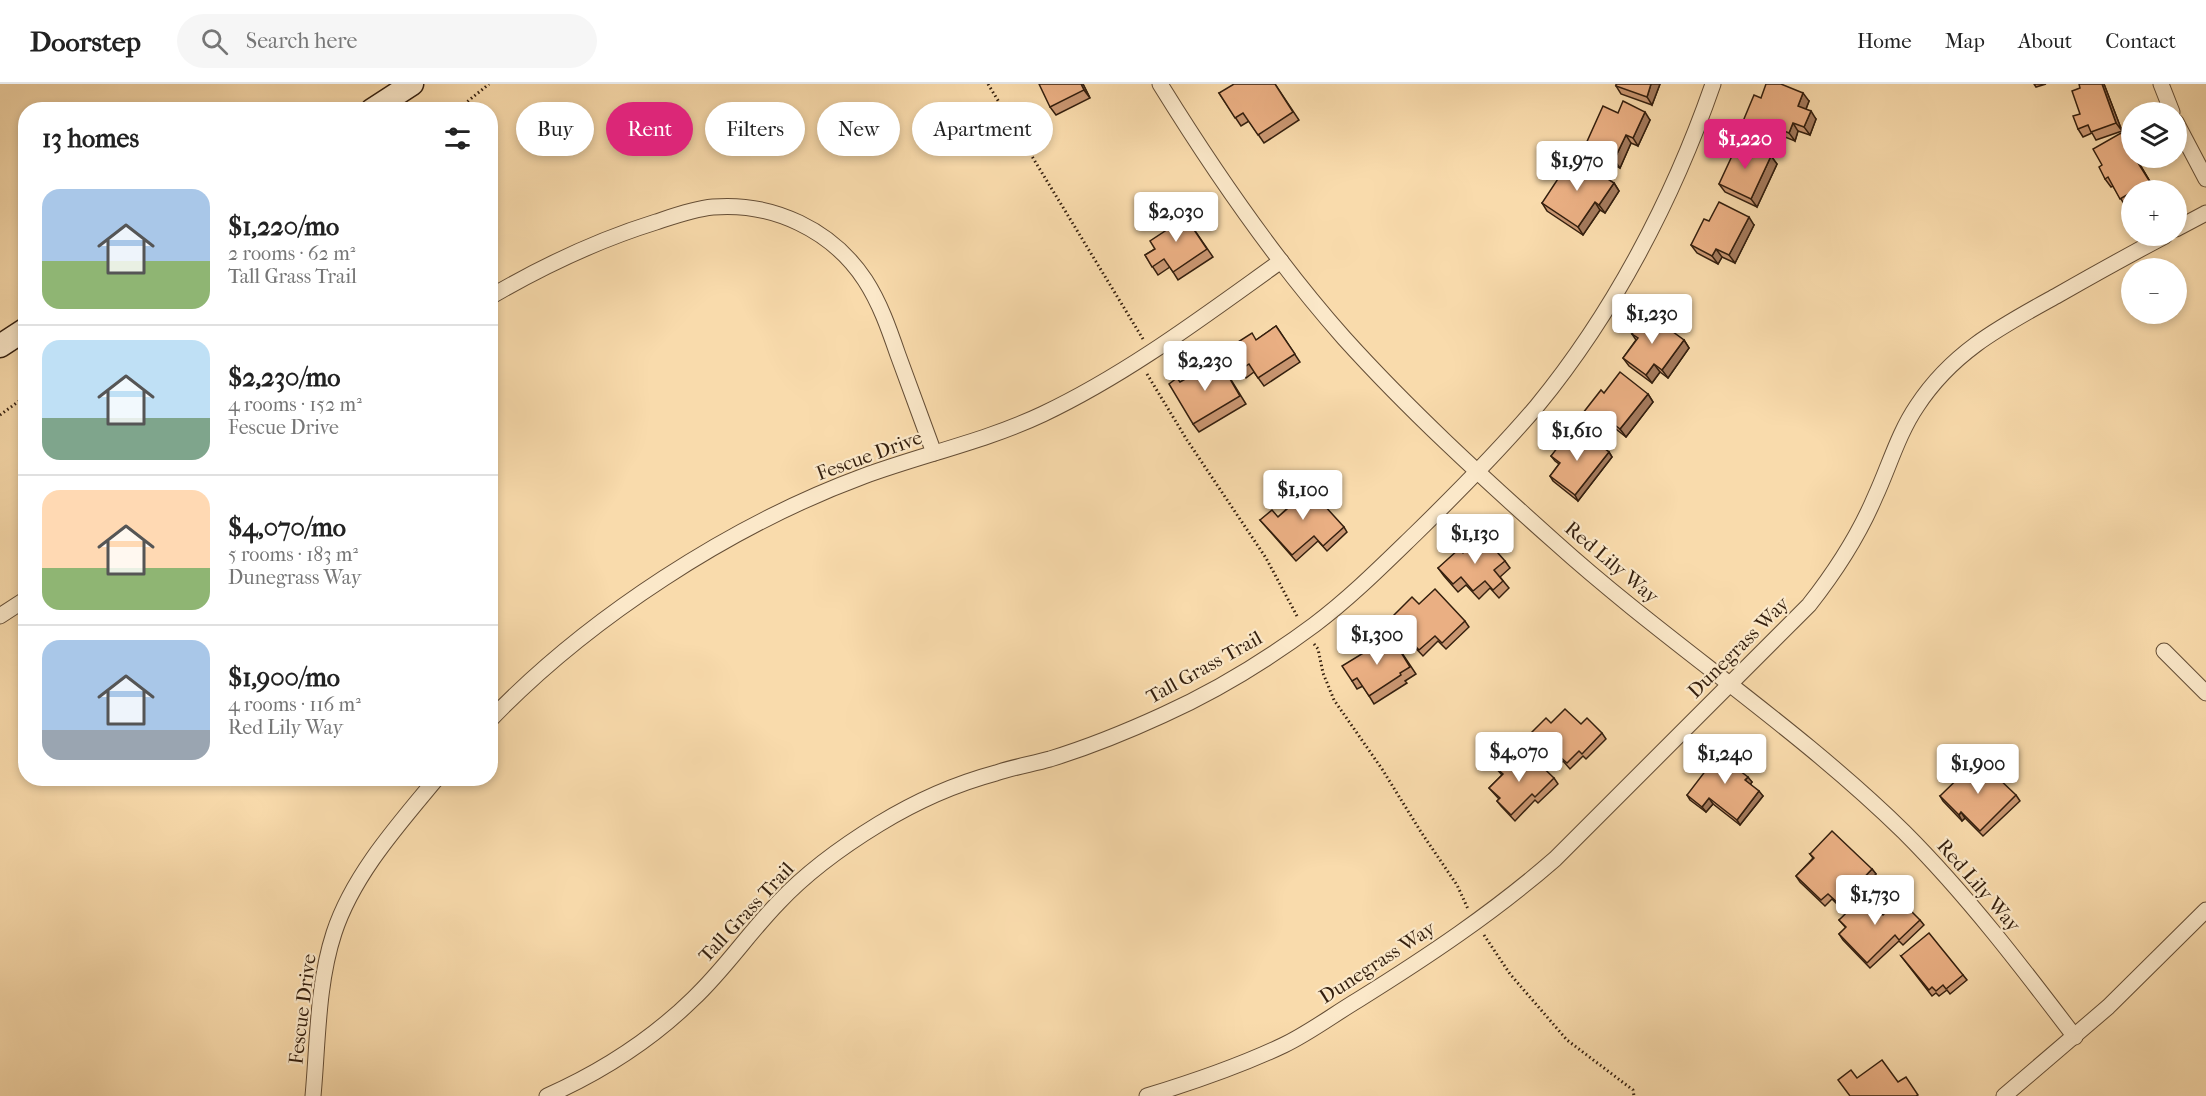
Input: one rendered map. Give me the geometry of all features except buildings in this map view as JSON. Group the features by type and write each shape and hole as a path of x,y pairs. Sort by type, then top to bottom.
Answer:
{"street":[{"path":"384,102 412,84"},
{"name":"Red Lily Way","path":"1160,84 1215,171 1281,261 1379,376 1477,471 1607,588 1831,766 1904,833 1980,915 2075,1037"},
{"name":"Tall Grass Trail","path":"547,1096 619,1059 669,1021 710,981 779,901 822,863 880,824 906,809 966,783 1086,747 1164,715 1238,675 1305,631 1389,559 1477,471 1537,406 1587,337 1636,256 1676,178 1713,84"},
{"path":"2161,84 2168,102"},
{"path":"2187,143 2206,180"},
{"path":"498,292 536,271 621,233 698,209 739,207 783,216 809,227 833,244 864,278 881,310 934,453"},
{"path":"2187,223 2206,213"},
{"name":"Dunegrass Way","path":"1147,1096 1205,1078 1285,1045 1405,970 1494,910 1555,860 1809,605 1834,572 1866,518 1909,419 1925,394 1945,370 1973,345 1998,328 2147,246"},
{"name":"Fescue Drive","path":"498,712 540,673 585,636 632,600 681,569 781,513 863,477 985,438 1041,415 1107,381 1145,357 1281,261"},
{"path":"0,346 18,334"},
{"path":"0,616 18,604"},
{"path":"2163,651 2206,693"},
{"name":"Fescue Drive","path":"314,1096 327,956 342,912 377,854 431,786"},
{"path":"2004,1096 2075,1037 2206,910"}],"path":[{"path":"467,102 489,84"},
{"path":"988,84 1145,357 1187,440 1266,558 1305,631 1318,649 1323,673 1334,700 1457,885 1475,922 1510,974 1567,1040 1633,1090 1634,1096"},
{"path":"0,415 18,402"}]}
